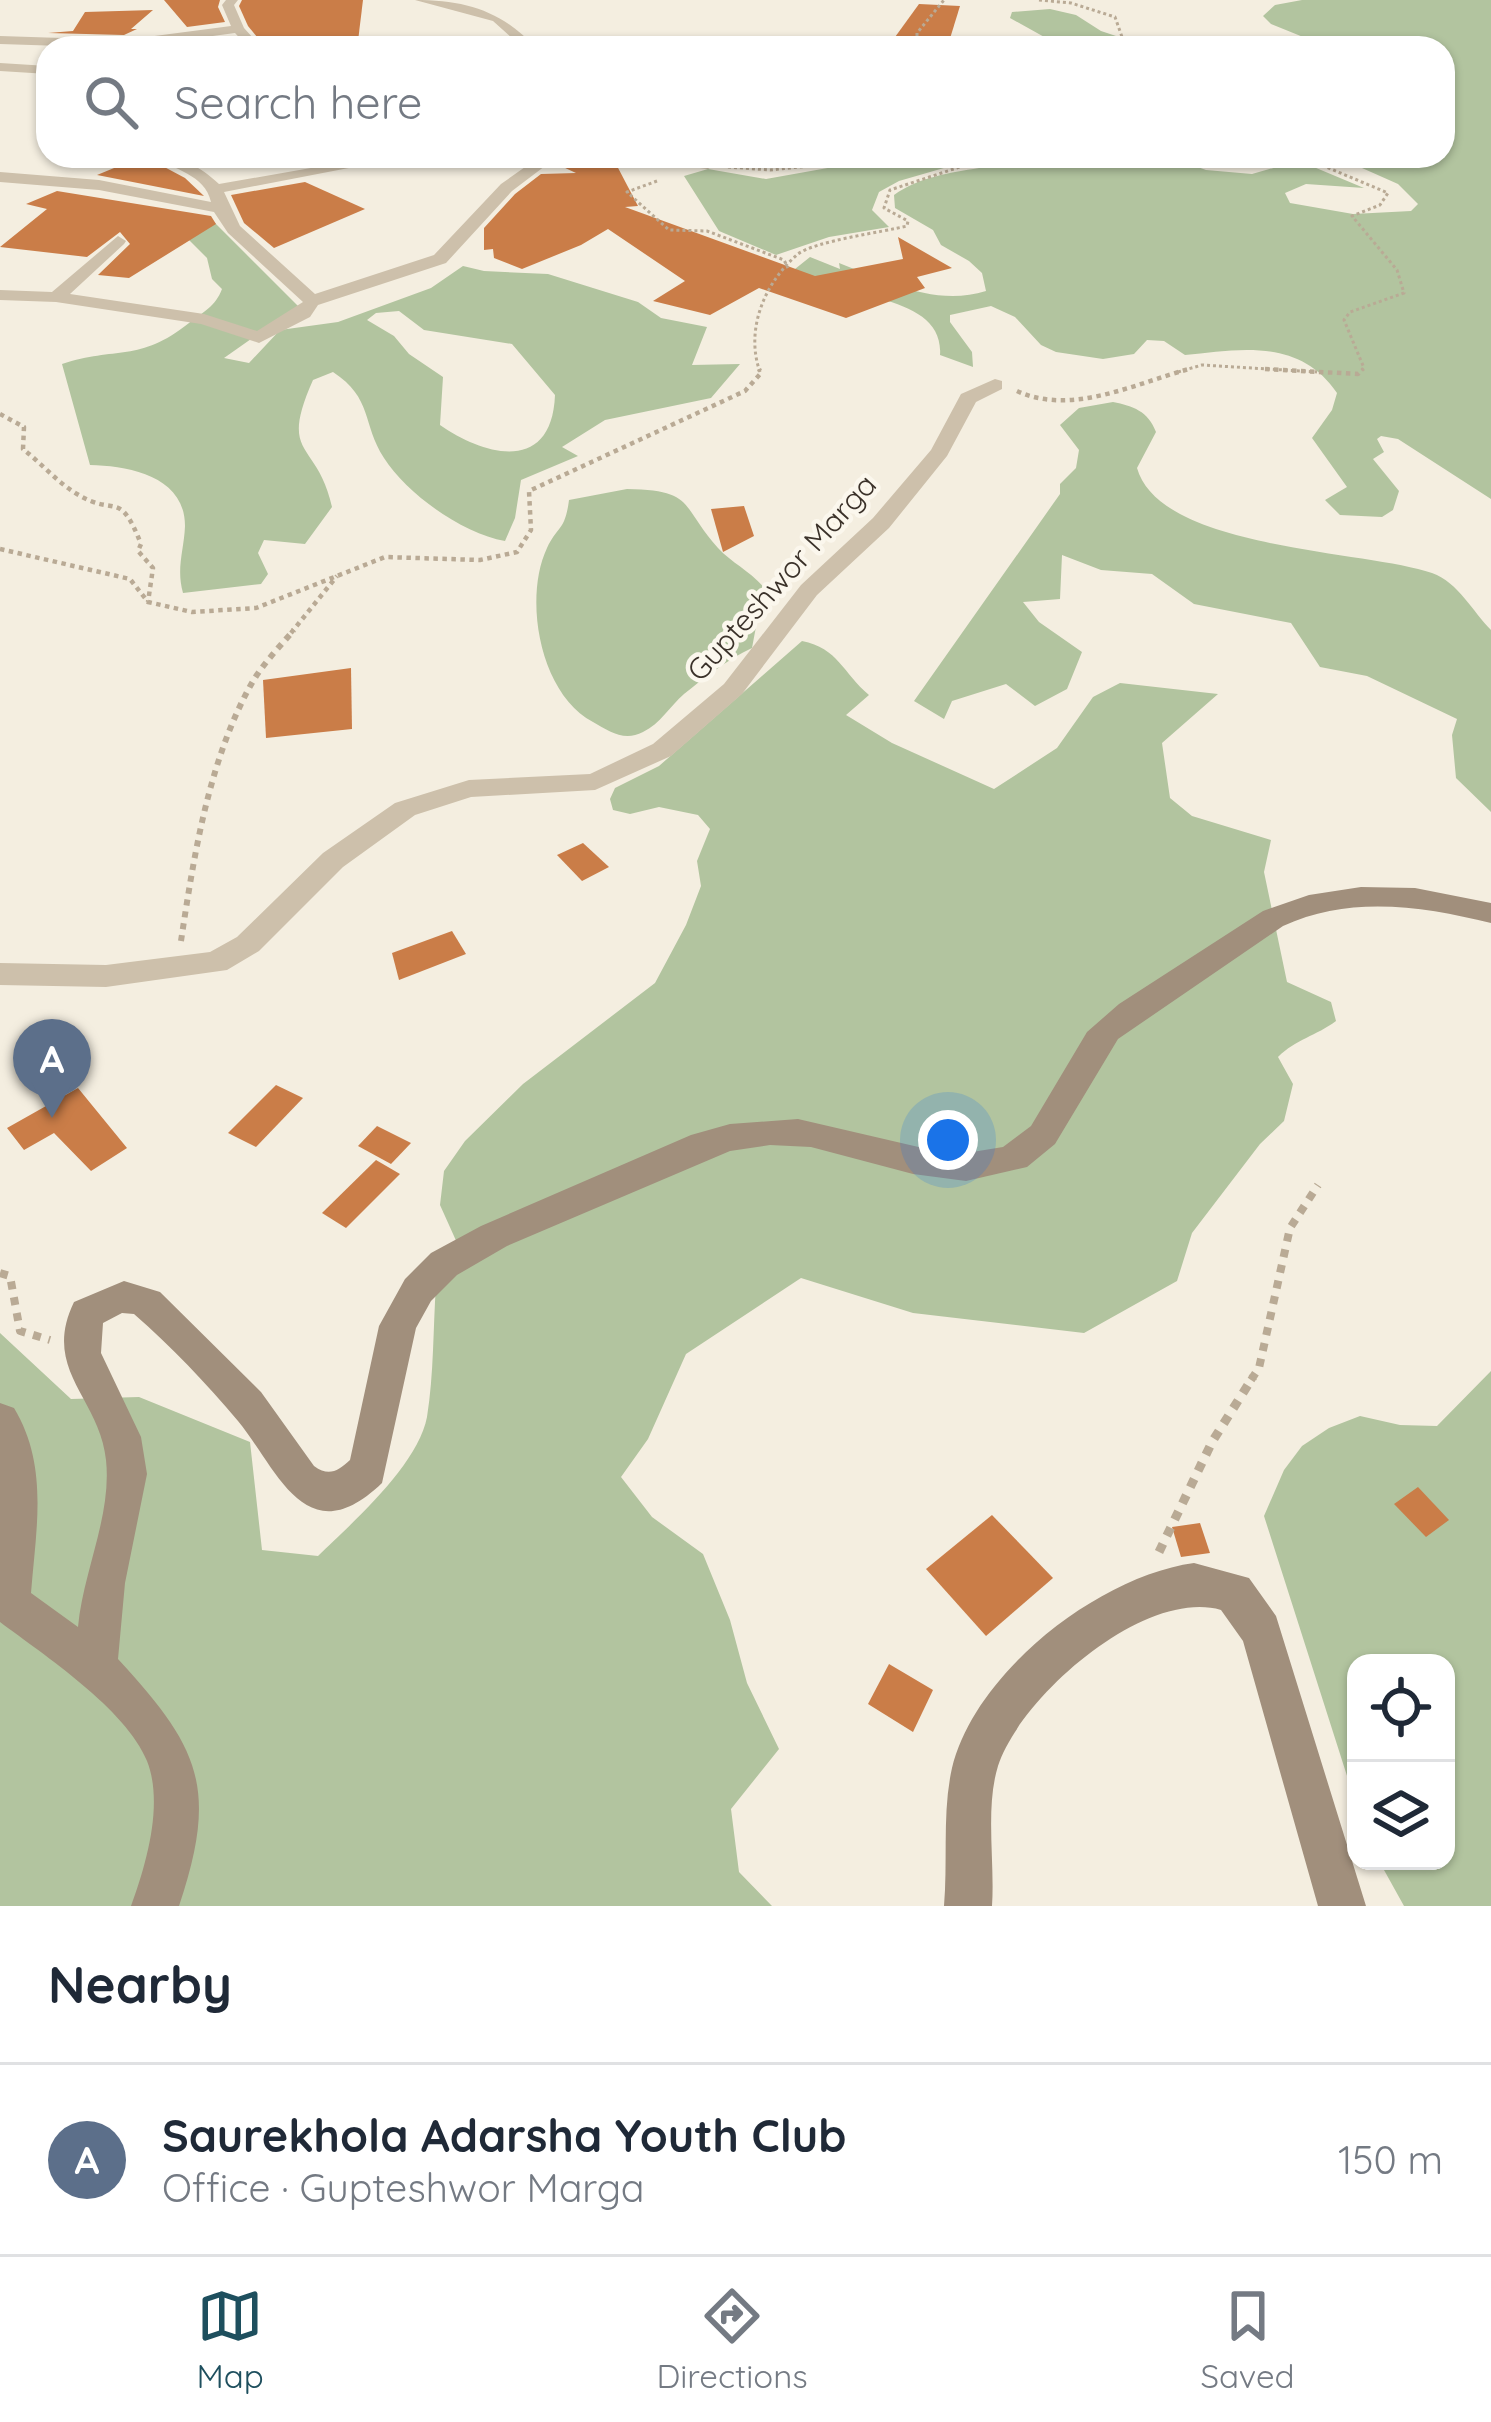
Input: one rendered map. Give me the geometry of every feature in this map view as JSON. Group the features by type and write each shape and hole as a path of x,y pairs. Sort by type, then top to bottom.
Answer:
{"street":[{"path":"232,0 228,5 245,36"},
{"path":"421,0 497,18 517,36"},
{"path":"185,36 238,29"},
{"path":"0,40 36,41"},
{"path":"0,70 36,68"},
{"path":"187,168 216,189 218,208 233,233 266,255 311,301"},
{"path":"216,189 336,168"},
{"path":"0,295 56,297 204,319 259,338 304,313 311,301 440,259 456,249 471,222 533,168"},
{"path":"0,177 99,185 218,208"},
{"path":"56,297 118,241"},
{"name":"Gupteshwor Marga","path":"0,974 106,976 216,962 248,944 333,860 405,809 469,789 596,782 662,750 733,689 809,590 880,523 940,452 968,398 995,385"},
{"path":"96,1666 104,1581 129,1499 126,1452 106,1400 83,1371 80,1348 87,1313 119,1296 150,1303 256,1413 304,1483 336,1491 352,1485 368,1470 398,1326 418,1290 444,1264 494,1236 704,1144 736,1135 808,1134 940,1164 982,1167 1014,1158 1039,1141 1099,1038 1287,911 1379,896 1452,902 1491,913"},
{"path":"0,1421 12,1435 19,1466 9,1603 96,1666 165,1749 175,1800 170,1870 155,1906"},
{"path":"968,1906 975,1763 1008,1702 1080,1635 1140,1602 1191,1583 1234,1593 1261,1631 1342,1906"}],"path":[{"path":"917,36 944,0"},
{"path":"1039,0 1071,3 1115,17 1122,36"},
{"path":"699,168 627,192 629,198 669,230 681,234 707,231 784,260 788,268"},
{"path":"745,168 790,168"},
{"path":"0,549 130,579 148,602 192,612 256,608 385,557 480,560 517,553 531,530 529,490 745,391 761,373 751,353 756,315 800,252 907,226 908,221 884,208 890,190 957,168"},
{"path":"995,385 1041,402 1066,403 1202,364 1358,374 1364,368 1344,320 1350,312 1391,301 1404,292 1394,262 1356,227 1352,216 1380,205 1388,193 1329,168"},
{"path":"0,414 24,427 23,448 74,494 95,506 117,504 129,514 141,544 138,551 153,568 148,602"},
{"path":"176,968 193,861 228,736 254,679 338,575"},
{"path":"1140,1602 1171,1521 1212,1442 1259,1368 1290,1228 1318,1185"},
{"path":"0,1273 10,1276 20,1331 80,1348"}],"green space":[{"path":"1302,0 1491,0 1491,499 1398,439 1381,436 1377,439 1384,452 1373,459 1399,491 1393,510 1382,517 1340,515 1325,500 1347,487 1312,438 1332,410 1337,393 1322,375 1287,355 1248,350 1185,355 1164,341 1147,340 1134,354 1103,359 1056,352 1041,345 1015,317 991,306 950,315 972,352 973,367 940,355 937,334 906,307 811,279 795,269 810,257 929,294 986,291 982,273 941,245 933,230 895,208 894,195 924,180 979,168 1200,168 1252,174 1273,168 1316,168 1364,188 1306,184 1285,193 1290,203 1353,214 1411,211 1418,204 1398,184 1362,168 1455,168 1455,36 1301,36 1263,16 1275,5"},
{"path":"1050,9 1076,15 1116,36 1042,36 1010,18 1012,12"},
{"path":"828,168 944,168 879,192 872,210 889,227 829,237 776,255 719,231 684,176 708,169 766,179"},
{"path":"212,220 298,306 224,358 249,363 280,330 338,322 431,288 463,266 548,274 638,302 661,318 707,327 692,365 740,364 711,398 605,420 562,447 578,456 521,480 515,518 505,541 454,521 421,498 384,458 361,402 346,382 333,372 313,380 303,405 300,437 332,507 305,544 264,540 258,553 268,574 261,584 183,593 183,509 176,496 152,477 90,465 62,364 156,344 212,305 222,289 212,279 207,258 185,236","holes":["399,311 424,330 512,344 555,395 542,437 529,447 496,450 440,425 443,377 367,320 376,313"]},
{"path":"1113,402 1139,411 1153,425 1156,432 1137,468 1154,495 1184,516 1268,543 1432,573 1458,590 1491,630 1491,812 1456,778 1452,735 1457,719 1367,676 1320,667 1291,623 1194,604 1152,574 1101,570 1062,555 1060,599 1023,602 1039,622 1082,652 1067,689 1035,706 1006,684 952,701 944,719 914,701 1060,494 1060,484 1076,468 1079,450 1060,425 1079,408"},
{"path":"627,489 676,497 718,548 769,593 758,616 752,648 684,694 649,729 629,736 593,722 560,690 541,644 537,618 540,569 569,500"},
{"path":"802,641 832,655 869,695 846,715 892,743 994,789 1057,748 1093,697 1120,683 1218,694 1162,743 1170,798 1192,816 1271,840 1264,872 1287,982 1331,1002 1336,1021 1278,1057 1293,1084 1284,1121 1260,1144 1192,1233 1177,1281 1084,1333 913,1313 801,1278 686,1354 648,1439 621,1477 652,1517 703,1554 730,1620 747,1683 779,1749 731,1809 739,1872 772,1906 0,1906 0,1333 71,1399 139,1397 250,1442 262,1550 318,1556 398,1473 427,1417 436,1285 467,1265 440,1205 444,1171 465,1141 523,1084 655,983 686,925 701,886 697,861 710,829 698,815 659,807 630,814 613,810 610,799 615,788 659,766"},
{"path":"1491,1371 1491,1906 1404,1906 1384,1870 1455,1870 1455,1654 1347,1654 1347,1776 1264,1516 1284,1470 1302,1446 1329,1428 1360,1416 1400,1425 1437,1426"}],"building":[{"path":"164,0 220,0 225,22 187,27"},
{"path":"242,0 363,0 359,36 256,36 239,6"},
{"path":"919,4 960,6 951,36 896,36"},
{"path":"153,10 131,29 137,29 124,35 48,33 73,31 85,12"},
{"path":"114,168 166,168 204,196 97,175"},
{"path":"565,168 618,168 638,206 625,207 815,276 903,259 898,237 952,268 917,277 925,288 846,318 759,288 710,315 653,301 685,281 608,229 522,269 494,258 493,249 484,250 484,228 515,194 541,174 576,173"},
{"path":"305,182 365,209 274,248 244,223 231,195"},
{"path":"57,191 211,216 216,224 129,278 98,275 130,244 120,232 87,257 0,247 47,209 26,204"},
{"path":"744,506 754,536 723,552 711,509"},
{"path":"351,668 352,729 266,738 263,680"},
{"path":"583,843 609,867 582,881 557,855"},
{"path":"452,931 466,954 399,980 392,953"},
{"path":"276,1085 303,1098 256,1147 228,1133"},
{"path":"78,1088 127,1148 91,1171 54,1133 24,1150 7,1128"},
{"path":"377,1126 411,1143 391,1164 358,1146"},
{"path":"376,1160 400,1174 346,1228 322,1213"},
{"path":"1418,1487 1449,1520 1426,1537 1394,1504"},
{"path":"992,1515 1053,1578 986,1636 926,1569"},
{"path":"1200,1523 1210,1553 1181,1557 1172,1527"},
{"path":"889,1664 933,1690 913,1732 868,1704"}],"place":[{"name":"Saurekhola Adarsha Youth Club","path":"52,1118"}]}
